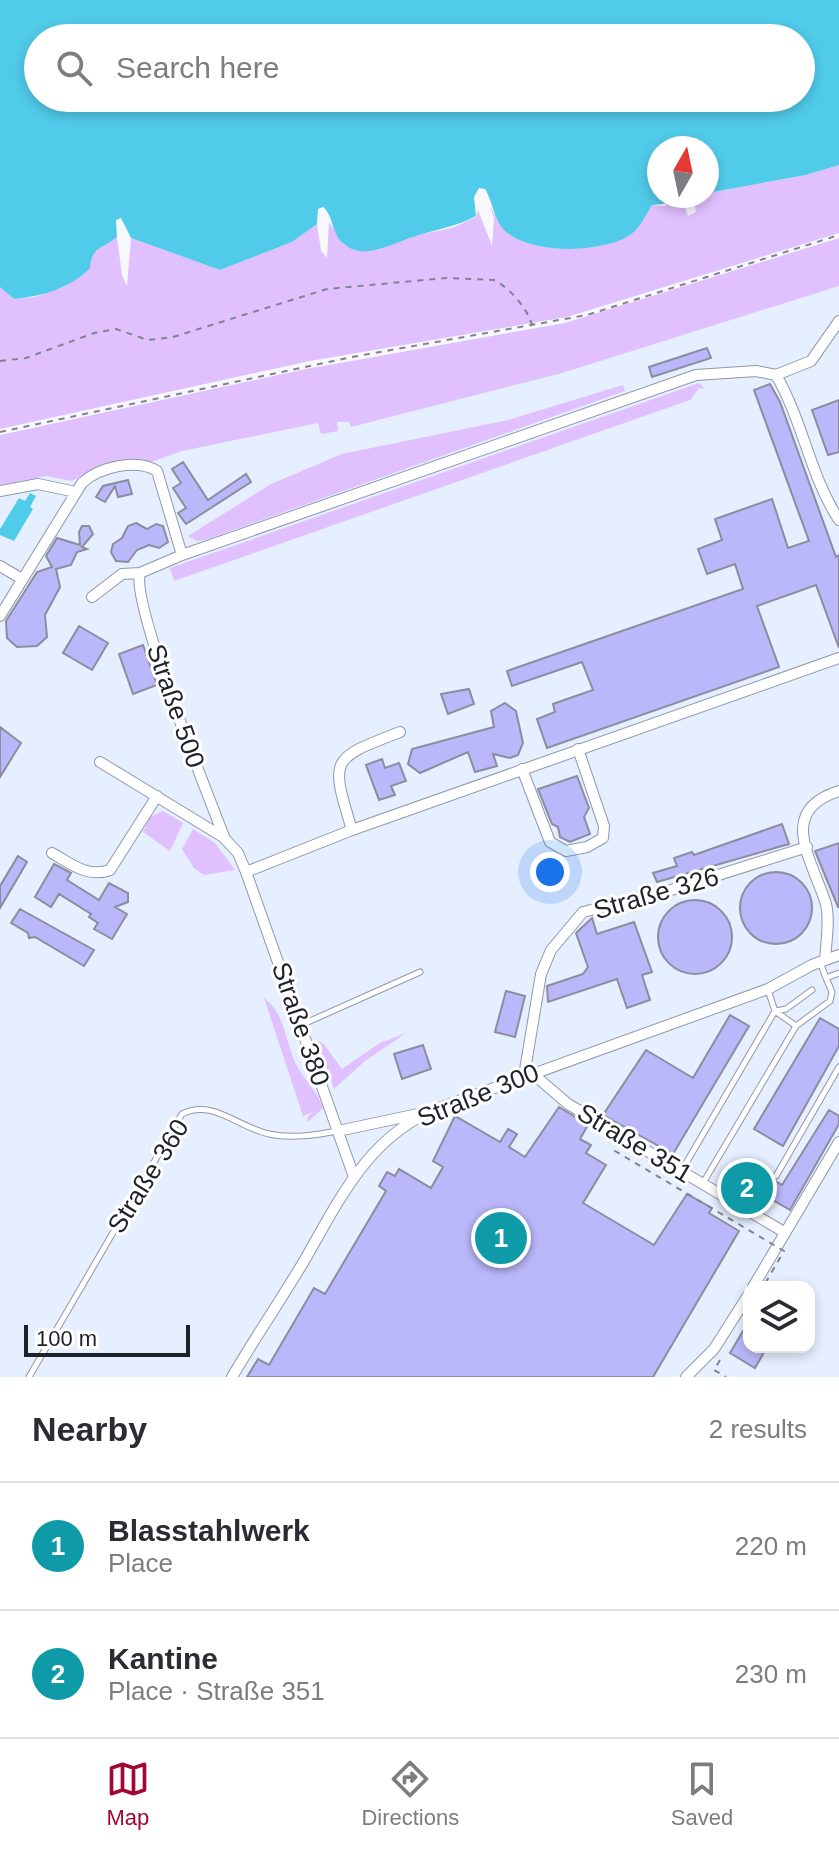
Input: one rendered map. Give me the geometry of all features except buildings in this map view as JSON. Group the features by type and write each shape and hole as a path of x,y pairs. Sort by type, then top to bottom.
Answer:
{"street":[{"path":"92,597 122,574 140,573 182,555 696,375 756,371 776,375 811,361 839,321"},
{"path":"776,375 789,398 826,498 839,520"},
{"path":"0,616 76,492 98,472 147,465 157,471 182,555"},
{"path":"0,491 38,484 76,492"},
{"path":"0,566 22,579"},
{"name":"Straße 500","path":"140,573 140,603 225,839 238,853 246,872"},
{"path":"246,872 352,830 839,658"},
{"path":"352,830 337,780 340,763 350,751 400,732"},
{"path":"522,769 550,842 566,851 587,847 603,838 604,826 578,749"},
{"path":"100,762 225,839"},
{"path":"823,961 827,908 802,832 808,807 822,796 839,791"},
{"path":"52,853 84,871 98,874 110,870 157,796"},
{"name":"Straße 326","path":"528,1074 541,974 551,950 583,912 683,887 807,847"},
{"name":"Straße 380","path":"246,872 354,1177"},
{"name":"Straße 300","path":"232,1377 306,1257 334,1204 394,1131 428,1112 528,1074 768,989 839,955"},
{"name":"Straße 351","path":"528,1074 568,1104 784,1232"},
{"path":"338,1131 428,1112"},
{"path":"756,1281 839,1142"},
{"path":"686,1377 714,1349 743,1303"}],"lane":[{"path":"703,1183 796,1026 830,1001 832,992 823,961"},
{"path":"301,1025 420,972"},
{"path":"826,978 839,973"},
{"path":"768,989 775,1011 796,1026"},
{"path":"681,1171 775,1011 786,1009 812,990"},
{"path":"776,1176 839,1067"},
{"name":"Straße 360","path":"29,1377 182,1114 194,1108 207,1108 264,1133 281,1137 338,1131"}],"path":[{"path":"0,432 338,360 587,315 839,235"},
{"path":"0,361 26,358 94,333 116,329 148,340 173,337 302,294 420,279 494,280 502,284 522,308 533,322 532,327"},
{"path":"628,1130 615,1151 784,1251 766,1281"}],"shaded area":[{"path":"839,165 839,233 567,317 310,361 0,429 0,287 14,299 35,297 66,286 96,249 117,237 122,275 127,286 131,238 220,270 292,242 317,224 321,251 327,258 329,222 344,245 378,250 412,236 452,228 476,217 478,210 492,246 494,218 490,207 504,230 519,240 548,247 581,248 623,238 636,228 650,208 685,208 688,216 696,212 695,208 719,208 719,191 806,175"},
{"path":"839,238 839,286 562,373 351,427 349,422 337,422 338,431 321,434 318,423 182,451 151,462 134,460 99,467 72,481 46,476 0,485 0,435 306,369 565,323"},
{"path":"839,280 839,1377 0,1377 0,482"},
{"path":"699,383 705,389 699,388 690,400 174,581 170,568"},
{"path":"623,385 625,391 208,539 197,541 188,536 271,484 342,454 508,420"},
{"path":"163,811 183,823 170,851 143,832 150,817"},
{"path":"193,829 215,843 235,870 204,875 194,868 182,849"},
{"path":"264,998 277,1012 297,1066 323,1108 308,1122 307,1118 313,1112 303,1116"},
{"path":"406,1033 365,1061 334,1089 317,1041 323,1043 342,1069 380,1043"}],"water":[{"path":"0,0 839,0 839,165 806,175 719,191 719,136 647,136 647,208 650,208 641,224 625,238 581,248 547,248 506,232 496,217 485,189 479,188 474,197 476,216 370,251 352,249 344,244 323,207 318,209 317,224 292,242 220,270 131,238 121,218 116,220 117,237 95,252 90,268 64,286 14,299 0,287"},
{"path":"30,493 36,496 30,507 33,509 14,541 0,535 0,529 19,498 25,501"}],"place":[{"name":"Kantine","path":"747,1188"},
{"name":"Blasstahlwerk","path":"501,1238"}]}
